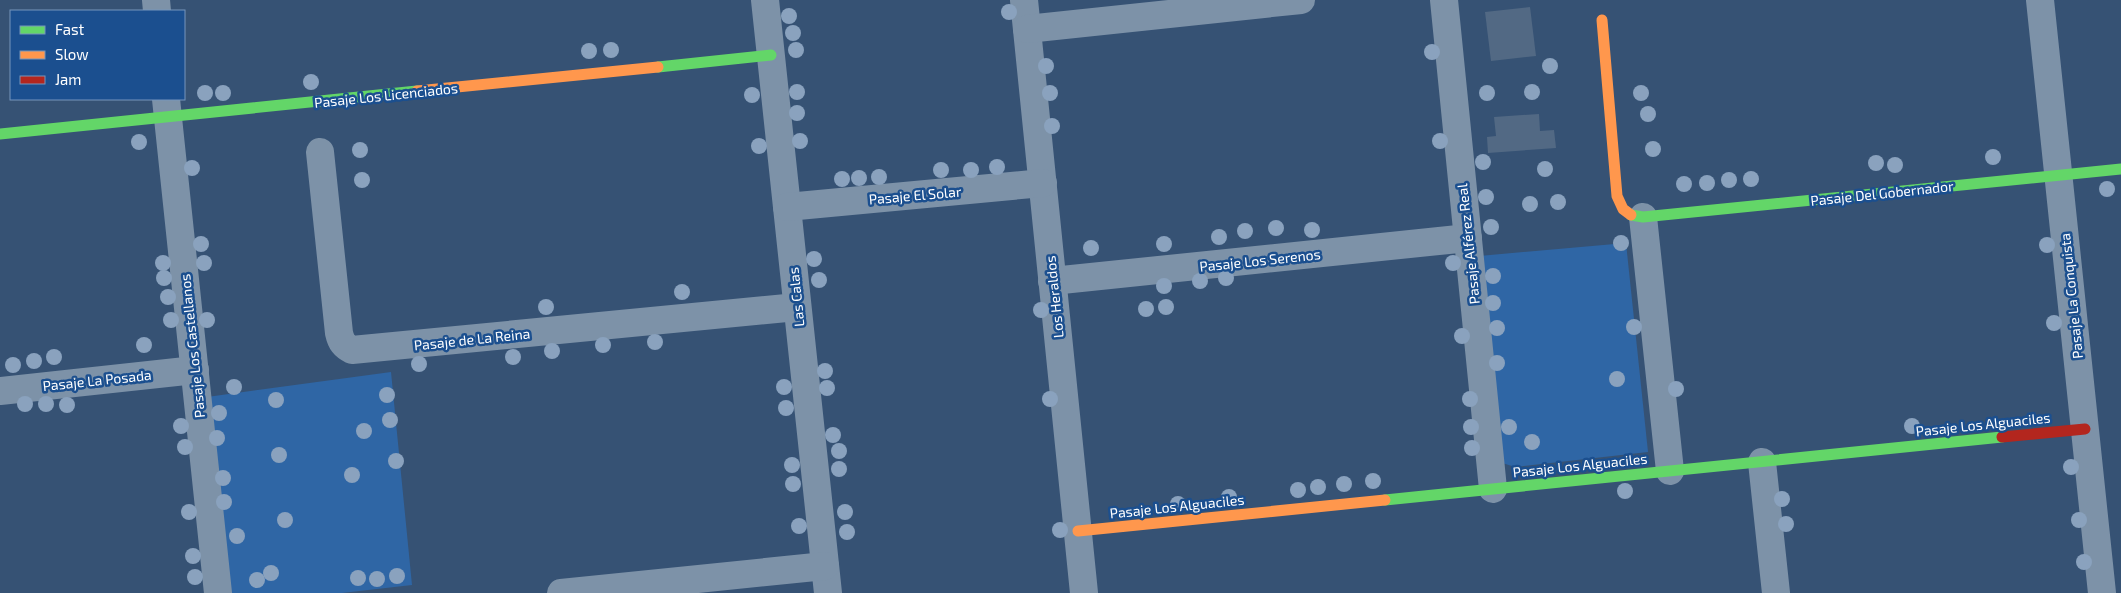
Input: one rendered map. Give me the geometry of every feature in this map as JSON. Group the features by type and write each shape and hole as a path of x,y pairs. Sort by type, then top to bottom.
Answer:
{"street":[{"name":"Las Calas","path":"765,0 828,593"},
{"name":"Los Heraldos","path":"1024,0 1084,593"},
{"path":"1027,29 1301,0"},
{"name":"Pasaje Alférez Real","path":"1444,0 1493,489"},
{"name":"Pasaje La Conquista","path":"2040,0 2102,593"},
{"name":"Pasaje Del Gobernador","path":"1602,20 1617,196 1624,212 1636,217 2121,169"},
{"name":"Pasaje Los Licenciados","path":"0,134 167,108 771,55"},
{"name":"Pasaje Los Castellanos","path":"167,108 218,593"},
{"name":"Pasaje de La Reina","path":"320,152 340,340 346,347 352,350 797,307"},
{"name":"Pasaje El Solar","path":"787,207 1042,183"},
{"path":"1643,217 1670,471"},
{"name":"Pasaje Los Serenos","path":"1052,281 1468,238"},
{"name":"Pasaje La Posada","path":"0,391 195,370"},
{"name":"Pasaje Los Alguaciles","path":"1078,531 2085,429"},
{"path":"1762,462 1776,593"},
{"path":"561,593 825,566"}],"shaded area":[{"path":"1626,243 1648,452 1515,467 1496,461 1479,256"},
{"path":"391,372 412,585 342,593 229,593 207,397"}],"building":[{"path":"1530,7 1536,56 1491,61 1485,12"},
{"path":"1539,114 1540,131 1554,130 1556,148 1488,153 1487,137 1496,136 1494,117"}],"traffic: fast":[{"path":"658,67 771,55"},
{"path":"0,134 417,91"},
{"path":"1631,215 1643,217 2121,169"},
{"path":"1385,500 2002,437"}],"traffic: slow":[{"path":"1602,20 1617,196 1623,209 1631,215"},
{"path":"417,91 658,67"},
{"path":"1078,531 1385,500"}],"traffic: jam":[{"path":"2002,437 2085,429"}]}
